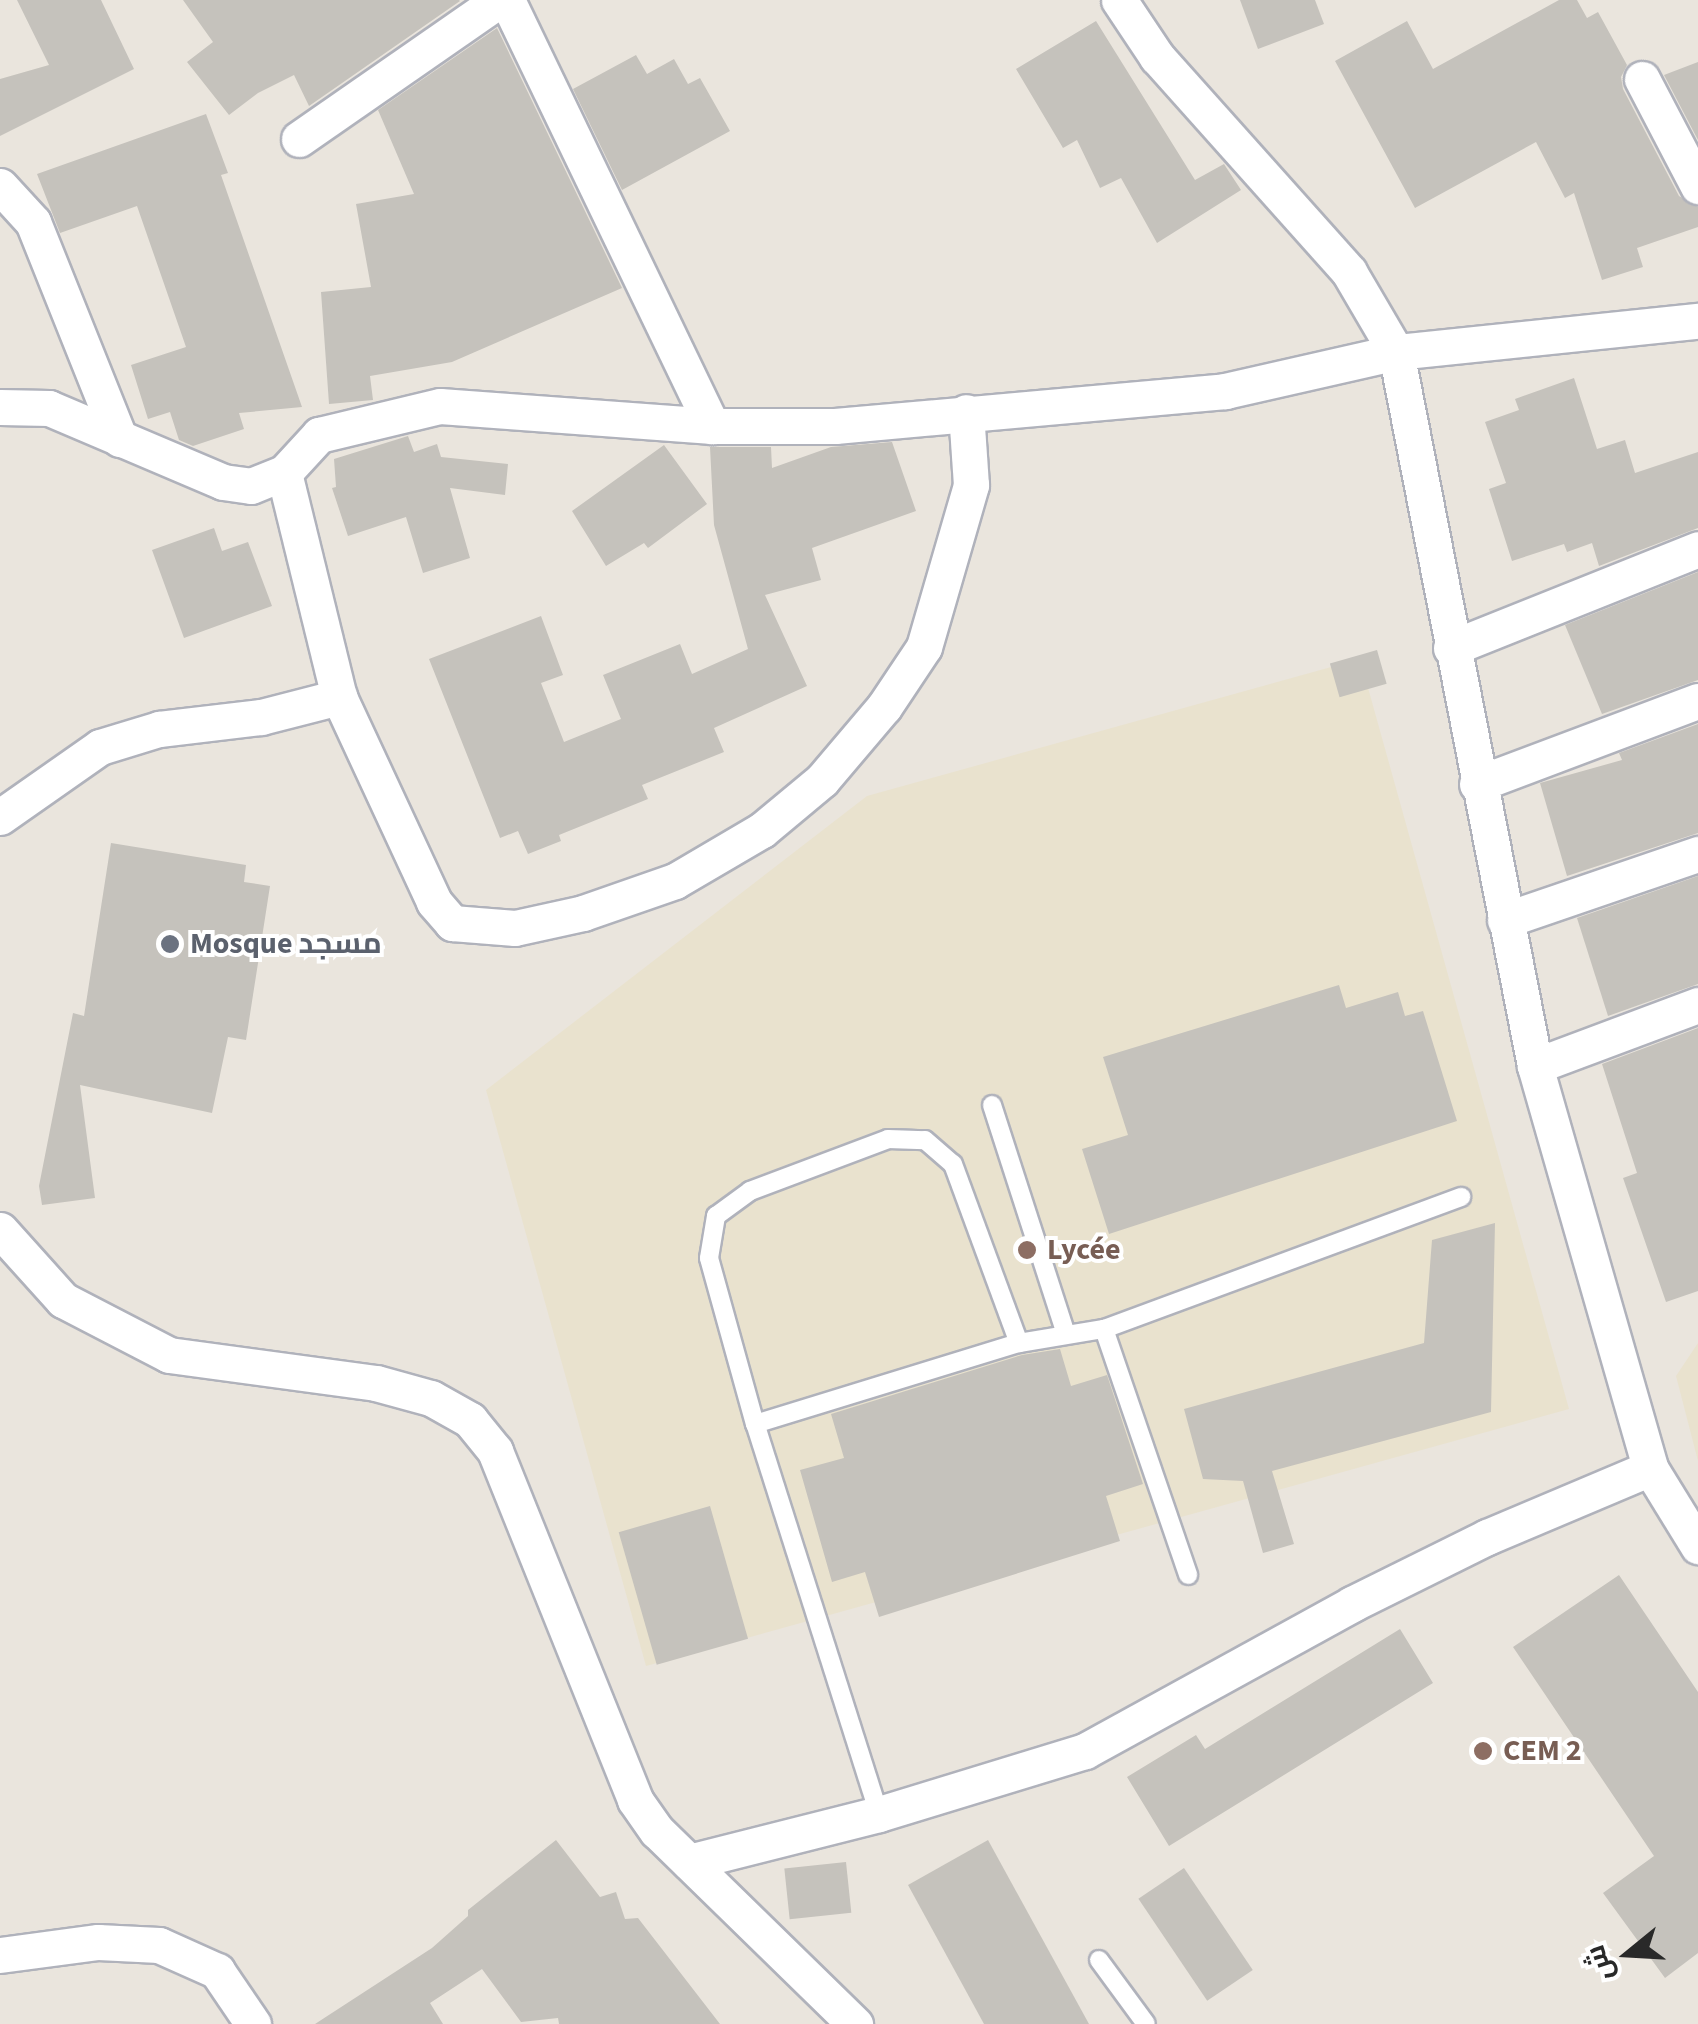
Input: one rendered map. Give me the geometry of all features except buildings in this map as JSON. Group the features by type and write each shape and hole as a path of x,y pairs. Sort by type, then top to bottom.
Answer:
{"street":[{"path":"299,139 499,0"},
{"path":"507,0 712,426"},
{"path":"1119,0 1157,57 1349,272 1396,352 1534,1066 1650,1468 1698,1546"},
{"path":"1642,80 1698,186"},
{"path":"0,186 33,222 120,439"},
{"path":"0,407 49,408 223,482 252,486 284,473 319,435 440,406 712,426 835,426 1225,390 1396,352 1698,321"},
{"path":"284,473 339,697 434,902 452,923 515,928 584,913 675,881 762,830 822,780 884,707 924,648 971,485 966,412"},
{"path":"1451,648 1698,549"},
{"path":"0,816 100,746 158,729 262,717 339,697"},
{"path":"1477,784 1698,701"},
{"path":"1505,920 1698,854"},
{"path":"1534,1066 1698,1005"},
{"path":"0,1230 62,1300 170,1355 376,1382 431,1398 470,1420 495,1451 635,1800 688,1862 856,2024"},
{"path":"688,1862 879,1814 1085,1751 1369,1596 1487,1537 1650,1468"},
{"path":"0,1955 98,1942 159,1945 218,1971 254,2024"}],"lane":[{"path":"992,1105 1066,1334"},
{"path":"879,1814 755,1424 709,1258 716,1216 750,1190 888,1139 924,1140 953,1164 1019,1343"},
{"path":"755,1424 1019,1343 1104,1329 1460,1198"},
{"path":"1104,1329 1188,1575"},
{"path":"1099,1960 1146,2024"}],"shaded area":[{"name":"Lycée","path":"1360,659 1569,1409 646,1666 486,1090 867,796"},
{"path":"1698,1343 1698,1461 1676,1376"}],"place":[{"name":"Mosque مسجد","path":"170,944"},
{"name":"Lycée","path":"1027,1250"},
{"name":"CEM 2","path":"1483,1751"}]}
